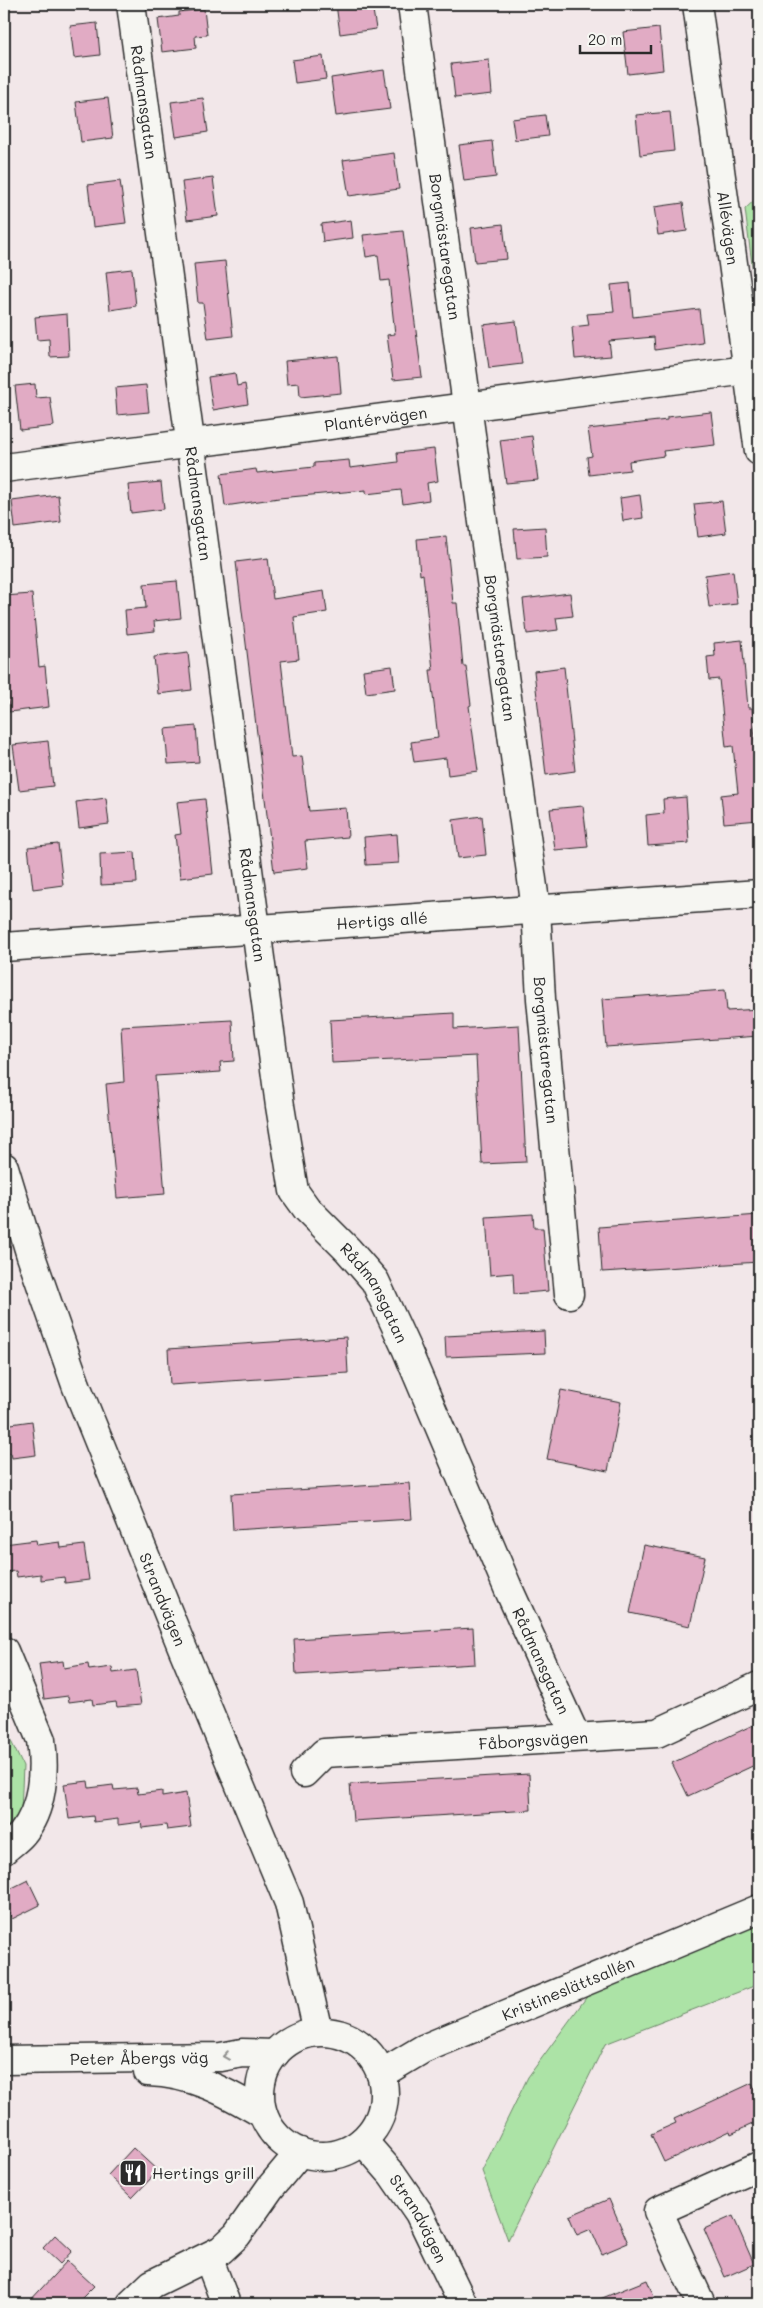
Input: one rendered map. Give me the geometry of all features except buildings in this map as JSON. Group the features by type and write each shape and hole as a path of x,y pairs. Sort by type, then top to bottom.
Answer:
{"street":[{"name":"Rådmansgatan","path":"131,4 280,1106 294,1191 307,1209 348,1250 375,1281 406,1348 508,1588 576,1737"},
{"name":"Borgmästaregatan","path":"412,4 536,909 541,1000 569,1294"},
{"name":"Allévägen","path":"697,4 759,452"},
{"name":"Plantérvägen","path":"4,468 747,370"},
{"name":"Hertigs allé","path":"4,947 256,931 759,894"},
{"name":"Strandvägen","path":"4,1167 31,1256 76,1385 289,1903 318,2032"},
{"path":"4,1651 41,1740 42,1780 36,1808 22,1834 4,1850"},
{"name":"Fåborgsvägen","path":"304,1773 324,1753 657,1733 759,1686"},
{"name":"Kristineslättsallén","path":"382,2074 423,2049 759,1909"},
{"path":"318,2032 342,2035 357,2042 374,2060 382,2074 384,2098 381,2114 374,2129 363,2141 351,2149 337,2154 314,2156 300,2152 277,2137 263,2114 260,2100 262,2079 275,2054 294,2038 318,2032"},
{"name":"Peter Åbergs väg","path":"4,2060 221,2057 242,2053 275,2054"},
{"name":"Peter Åbergs väg","path":"4,2072 166,2072 215,2086 263,2114"},
{"name":"Strandvägen","path":"363,2141 392,2174 419,2213 462,2304"},
{"path":"131,2304 152,2284 221,2250 237,2235 270,2188 300,2152"},
{"path":"701,2304 658,2211 759,2166"},
{"path":"208,2257 226,2304"}],"green space":[{"path":"759,196 759,320 745,209"},
{"path":"9,1737 23,1766 21,1812 4,1830 4,1739"},
{"path":"759,1918 759,1984 605,2044 508,2240 482,2171 528,2077 594,1987"}],"place":[{"name":"Hertings grill","path":"133,2173"}]}
